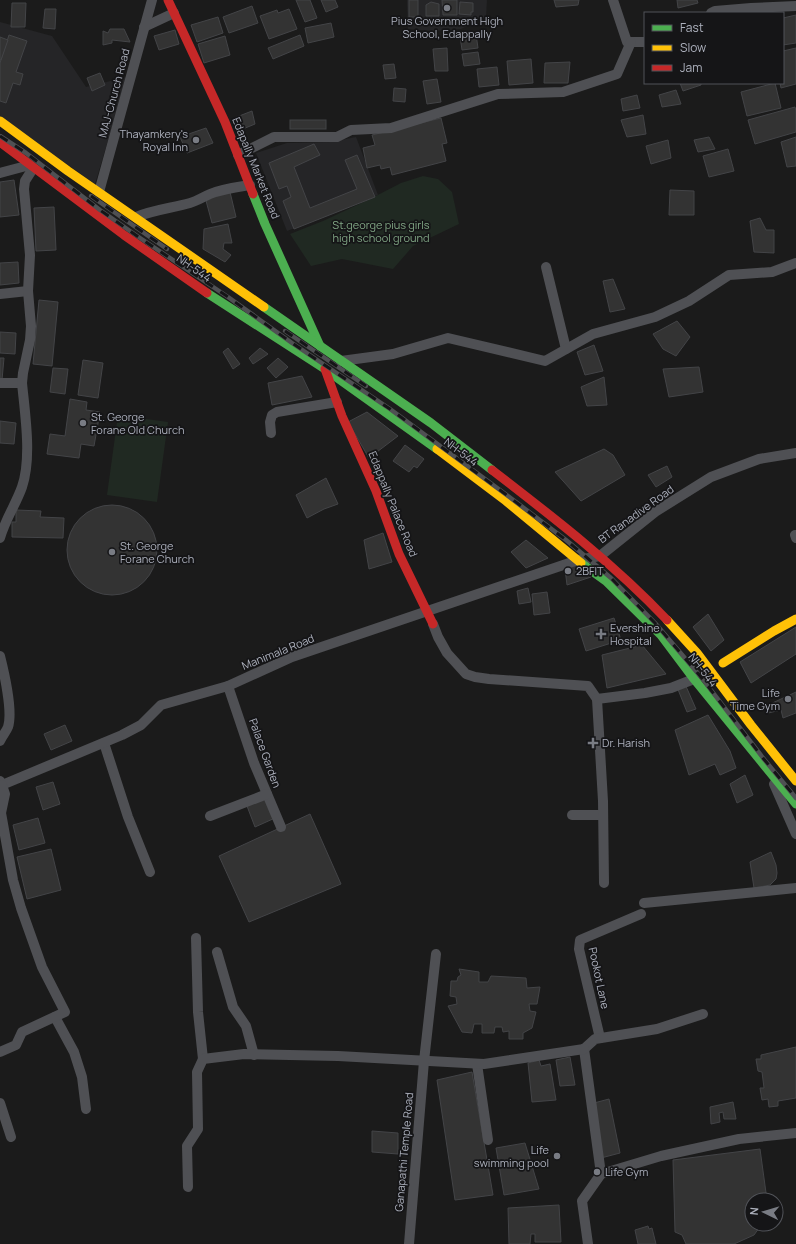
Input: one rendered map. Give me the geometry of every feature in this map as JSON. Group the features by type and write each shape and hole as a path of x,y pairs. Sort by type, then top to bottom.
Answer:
{"main road":[{"name":"Edapally Market Road","path":"168,0 225,122 265,224 320,346"},
{"path":"0,121 51,157 68,171"},
{"path":"0,128 36,154 68,171"},
{"path":"0,142 55,183"},
{"path":"0,147 46,180 55,183"},
{"name":"NH-544","path":"68,171 138,219 160,247 222,303 325,369 432,445 506,501 606,581 662,635 694,679 796,804"},
{"name":"NH-544","path":"55,183 83,205 229,284 311,339 437,428 539,506 600,556 649,601 697,653 751,725 778,758"},
{"path":"304,355 311,339"},
{"name":"Edappally Palace Road","path":"325,369 342,416 376,491 399,554 433,624"},
{"path":"723,663 796,619"},
{"path":"768,770 778,758 796,781"}],"street":[{"name":"MAJ-Church Road","path":"99,192 152,0"},
{"path":"613,0 626,42 644,42"},
{"path":"715,12 751,8 796,6"},
{"path":"144,27 174,14"},
{"path":"238,155 274,137 337,136 352,130 391,128 498,94 563,92 617,74 631,42"},
{"path":"0,173 29,168 24,189 30,255 28,291 31,326 22,383 27,462 22,487 9,514 0,538"},
{"path":"138,219 136,217 147,212 190,203 200,200 211,193 250,185"},
{"path":"341,361 393,354 448,338 545,361 593,334 655,317 689,301 729,275 772,272 796,263"},
{"path":"546,267 566,349"},
{"path":"0,294 28,291"},
{"path":"0,383 22,383"},
{"path":"271,433 270,422 272,415 277,412 337,402"},
{"name":"BT Ranadive Road","path":"578,560 600,556 655,512 710,477 758,459 796,453"},
{"name":"Manimala Road","path":"1,783 122,735 141,725 161,705 228,686 292,657 578,560"},
{"path":"433,624 447,653 466,674 489,679 588,686 597,699 603,815 604,883"},
{"path":"0,656 9,713 8,726 0,741"},
{"path":"710,670 723,663"},
{"path":"597,699 671,688 694,679"},
{"name":"Palace Garden","path":"228,686 254,763 281,827"},
{"path":"104,743 128,817 150,872"},
{"path":"768,770 796,834"},
{"path":"0,1052 16,1045 22,1032 65,1012 42,967 21,908 13,880 1,813 5,794 1,783"},
{"path":"210,816 267,794"},
{"path":"572,815 603,815"},
{"path":"644,903 796,888"},
{"name":"Pookot Lane","path":"600,1038 579,949 580,940 641,914"},
{"path":"188,1187 187,1146 198,1129 197,1072 203,1059 198,1012 196,938"},
{"path":"217,952 233,1007 246,1026 254,1055"},
{"name":"Ganapathi Temple Road","path":"409,1244 424,1061 436,954"},
{"path":"203,1059 244,1054 338,1056 484,1064 584,1049 595,1039 657,1029 703,1014"},
{"path":"55,1017 74,1052 82,1077 86,1108"},
{"path":"584,1049 601,1174"},
{"path":"477,1064 488,1140"},
{"path":"0,1103 11,1137"},
{"path":"588,1244 582,1201 601,1174 661,1156 739,1139 796,1133"}],"shaded area":[{"name":"Pius Government High School, Edappally","path":"407,0 487,0 486,17 461,29 432,31 408,29"},
{"path":"0,22 52,36 86,87 127,77 95,184 0,117"},
{"path":"356,137 378,195 287,231 256,153 287,143 330,142"}],"green space":[{"name":"St.george pius girls high school ground","path":"423,176 438,179 452,192 459,224 413,246 393,269 342,259 311,266 290,234 323,221 401,183"},
{"path":"118,415 168,422 157,502 107,495"}],"building":[{"path":"296,0 310,0 317,18 305,22"},
{"path":"321,0 335,0 338,7 326,12"},
{"name":"Pius Government High School, Edappally","path":"409,0 418,0 418,17 409,17"},
{"name":"Pius Government High School, Edappally","path":"442,0 457,0 457,15 443,15"},
{"path":"554,0 579,0 578,5 556,7"},
{"path":"677,0 697,0 698,3 678,8"},
{"name":"Pius Government High School, Edappally","path":"431,2 439,4 439,16 426,16 426,5"},
{"name":"Pius Government High School, Edappally","path":"460,2 473,3 473,12 471,12 471,15 459,14"},
{"path":"12,3 26,3 25,27 11,27"},
{"path":"252,6 258,23 229,33 223,17"},
{"path":"45,9 56,9 55,29 43,28"},
{"path":"289,9 297,29 269,39 260,16 277,10 278,13"},
{"path":"796,15 796,43 784,45 784,18"},
{"path":"218,17 223,33 197,42 191,25"},
{"path":"331,23 334,37 308,43 305,28"},
{"path":"110,29 124,29 130,42 112,40 112,43 103,45 103,31 108,33"},
{"path":"175,30 179,44 159,50 154,36"},
{"path":"476,34 478,48 462,50 460,36"},
{"path":"9,35 27,41 16,72 23,74 20,85 13,83 6,103 0,101 0,63"},
{"path":"300,35 304,46 273,59 268,48"},
{"path":"225,36 230,55 204,63 198,44"},
{"path":"0,37 8,40 1,60 0,60"},
{"path":"447,48 448,71 435,71 433,49"},
{"path":"796,48 796,84 781,88 780,84 784,84 784,51"},
{"path":"478,52 480,64 464,66 462,54"},
{"path":"531,59 533,83 509,85 507,61"},
{"path":"570,62 568,83 544,83 545,63"},
{"path":"394,64 396,78 385,79 383,65"},
{"path":"497,67 499,85 479,87 477,69"},
{"path":"100,73 105,85 92,91 87,78"},
{"path":"437,79 441,102 427,104 423,81"},
{"path":"680,84 701,84 701,85 683,91"},
{"path":"775,84 781,108 747,116 741,92"},
{"path":"394,88 406,89 405,102 393,101"},
{"path":"676,90 681,104 662,107 659,95"},
{"path":"637,95 640,108 623,111 621,99"},
{"path":"795,107 796,132 755,144 748,120"},
{"path":"252,111 255,124 238,131 234,118"},
{"path":"643,115 646,134 627,137 621,120"},
{"path":"441,118 447,143 442,144 446,161 392,175 390,167 381,169 380,165 367,168 363,148 375,145 372,135"},
{"path":"290,120 326,120 326,129 290,129"},
{"name":"Thayamkery's Royal Inn","path":"206,128 213,143 187,153 180,137"},
{"path":"709,137 715,149 698,152 694,140"},
{"path":"796,137 796,166 787,167 781,142"},
{"path":"668,140 671,158 651,164 646,146"},
{"path":"314,144 320,155 294,167 310,208 357,189 345,160 357,155 375,197 294,229 283,201 291,197 287,186 279,189 269,163"},
{"path":"728,149 734,171 709,177 703,156"},
{"path":"14,180 19,215 0,217 0,182"},
{"path":"670,190 694,191 694,215 669,215"},
{"path":"230,192 236,217 212,223 205,197"},
{"path":"54,207 56,250 36,251 34,208"},
{"path":"760,218 766,230 774,230 774,253 754,252 750,221"},
{"path":"228,224 232,243 224,243 223,249 231,255 225,262 203,249 204,229"},
{"path":"18,262 19,283 0,285 0,263"},
{"path":"613,279 625,309 610,312 603,281"},
{"path":"39,300 58,302 52,366 33,364"},
{"path":"677,321 690,337 676,356 663,349 653,334"},
{"path":"0,332 16,333 15,354 0,353"},
{"path":"594,345 603,371 585,375 577,352"},
{"path":"228,348 240,364 233,369 223,352"},
{"path":"260,348 268,354 253,364 249,358"},
{"path":"0,358 4,358 2,380 0,379"},
{"path":"278,358 288,367 276,378 267,368"},
{"path":"83,360 103,363 98,398 78,395"},
{"path":"699,367 703,392 669,397 663,369"},
{"path":"53,368 68,369 65,394 50,392"},
{"path":"302,376 312,397 272,405 268,383"},
{"path":"604,377 607,405 587,406 581,387"},
{"name":"St. George Forane Old Church","path":"70,399 87,402 86,410 100,412 94,446 81,444 79,458 47,454 50,434 65,436"},
{"path":"367,412 398,436 369,458 348,422"},
{"path":"0,421 16,423 14,444 0,443"},
{"path":"405,445 424,459 417,468 414,466 409,472 393,461"},
{"path":"604,449 613,455 625,475 581,501 555,472"},
{"path":"667,466 672,477 656,487 648,475"},
{"path":"326,478 338,504 324,509 307,518 296,495"},
{"name":"St. George Forane Church","path":"103,505 121,505 137,512 150,525 157,541 157,559 150,575 137,588 121,595 103,595 87,588 74,575 67,559 67,541 74,525 87,512"},
{"path":"16,510 41,511 40,517 64,518 63,538 12,537 12,522 16,522"},
{"path":"383,533 392,562 369,569 364,540"},
{"path":"526,540 548,558 526,568 511,552"},
{"path":"579,564 591,577 567,585 565,569"},
{"path":"528,588 531,602 519,604 517,591"},
{"path":"547,592 550,613 534,615 532,594"},
{"path":"708,614 724,640 711,651 693,627"},
{"path":"614,618 621,640 586,651 579,629"},
{"path":"796,627 796,654 751,683 740,662"},
{"path":"642,645 666,674 607,688 602,655"},
{"path":"685,684 696,709 687,712 677,687"},
{"name":"Life Time Gym","path":"796,692 796,713 783,718 781,710 768,713 766,706"},
{"path":"708,715 730,751 736,768 720,775 715,764 689,775 675,730"},
{"path":"65,725 72,741 51,750 44,734"},
{"path":"745,775 753,795 737,803 730,784"},
{"path":"53,782 60,804 43,810 36,787"},
{"path":"267,798 275,818 255,827 247,806"},
{"path":"310,814 341,884 249,922 219,856"},
{"path":"38,818 45,843 19,850 13,825"},
{"path":"51,849 61,890 27,899 17,857"},
{"path":"771,852 776,865 776,879 770,885 754,888 750,862"},
{"path":"459,969 479,972 479,982 488,982 491,976 526,978 527,988 540,987 537,1004 529,1004 530,1011 536,1012 532,1028 523,1033 523,1039 509,1039 509,1031 503,1032 502,1027 495,1027 494,1033 482,1033 482,1024 474,1024 472,1033 462,1032 448,1006 457,1004 456,997 450,996 451,981 457,981 458,977 461,975"},
{"path":"796,1047 796,1098 778,1101 778,1106 769,1107 768,1099 762,1100 760,1088 764,1088 762,1072 758,1071 756,1059 761,1059 761,1055"},
{"path":"570,1057 575,1085 560,1086 556,1060"},
{"path":"539,1060 541,1066 550,1064 556,1100 532,1102 528,1063"},
{"path":"472,1072 493,1195 455,1200 437,1080"},
{"path":"609,1099 620,1153 601,1158 594,1103"},
{"path":"733,1102 736,1119 724,1119 723,1112 719,1113 720,1122 711,1124 710,1107"},
{"path":"372,1131 398,1133 398,1154 372,1152"},
{"path":"525,1143 539,1189 504,1195 496,1148"},
{"path":"760,1149 766,1192 744,1192 744,1232 756,1232 754,1235 734,1244 686,1244 682,1235 675,1232 673,1160"},
{"path":"559,1205 561,1242 535,1242 535,1234 531,1234 530,1244 509,1244 508,1208"},
{"path":"648,1226 649,1229 652,1228 656,1244 638,1244 635,1230"}],"railway":[{"path":"0,136 26,153 100,210 390,409 566,540 611,578 655,623 701,677 763,758 796,798"},
{"path":"91,196 167,249"},
{"path":"285,331 366,386"}],"traffic: fast":[{"path":"253,194 320,346"},
{"path":"207,293 325,369 437,449"},
{"path":"264,307 431,423 492,470"},
{"path":"581,563 606,581 661,635 694,679 796,804"}],"traffic: slow":[{"path":"0,121 68,171 264,307"},
{"path":"437,449 506,501 581,563"},
{"path":"723,663 796,619"},
{"path":"667,620 697,653 751,725 796,781"}],"traffic: jam":[{"path":"168,0 225,122 253,194"},
{"path":"0,142 124,235 207,293"},
{"path":"325,369 342,416 376,491 399,554 433,624"},
{"path":"492,470 560,523 604,560 647,599 667,620"}],"place":[{"name":"Pius Government High School, Edappally","path":"447,8"},
{"name":"Thayamkery's Royal Inn","path":"196,140"},
{"name":"St. George Forane Old Church","path":"83,423"},
{"name":"St. George Forane Church","path":"112,552"},
{"name":"2BFIT","path":"568,571"},
{"name":"Evershine Hospital","path":"601,634"},
{"name":"Life Time Gym","path":"788,699"},
{"name":"Dr. Harish","path":"593,743"},
{"name":"Life swimming pool","path":"557,1156"},
{"name":"Life Gym","path":"597,1172"}]}
